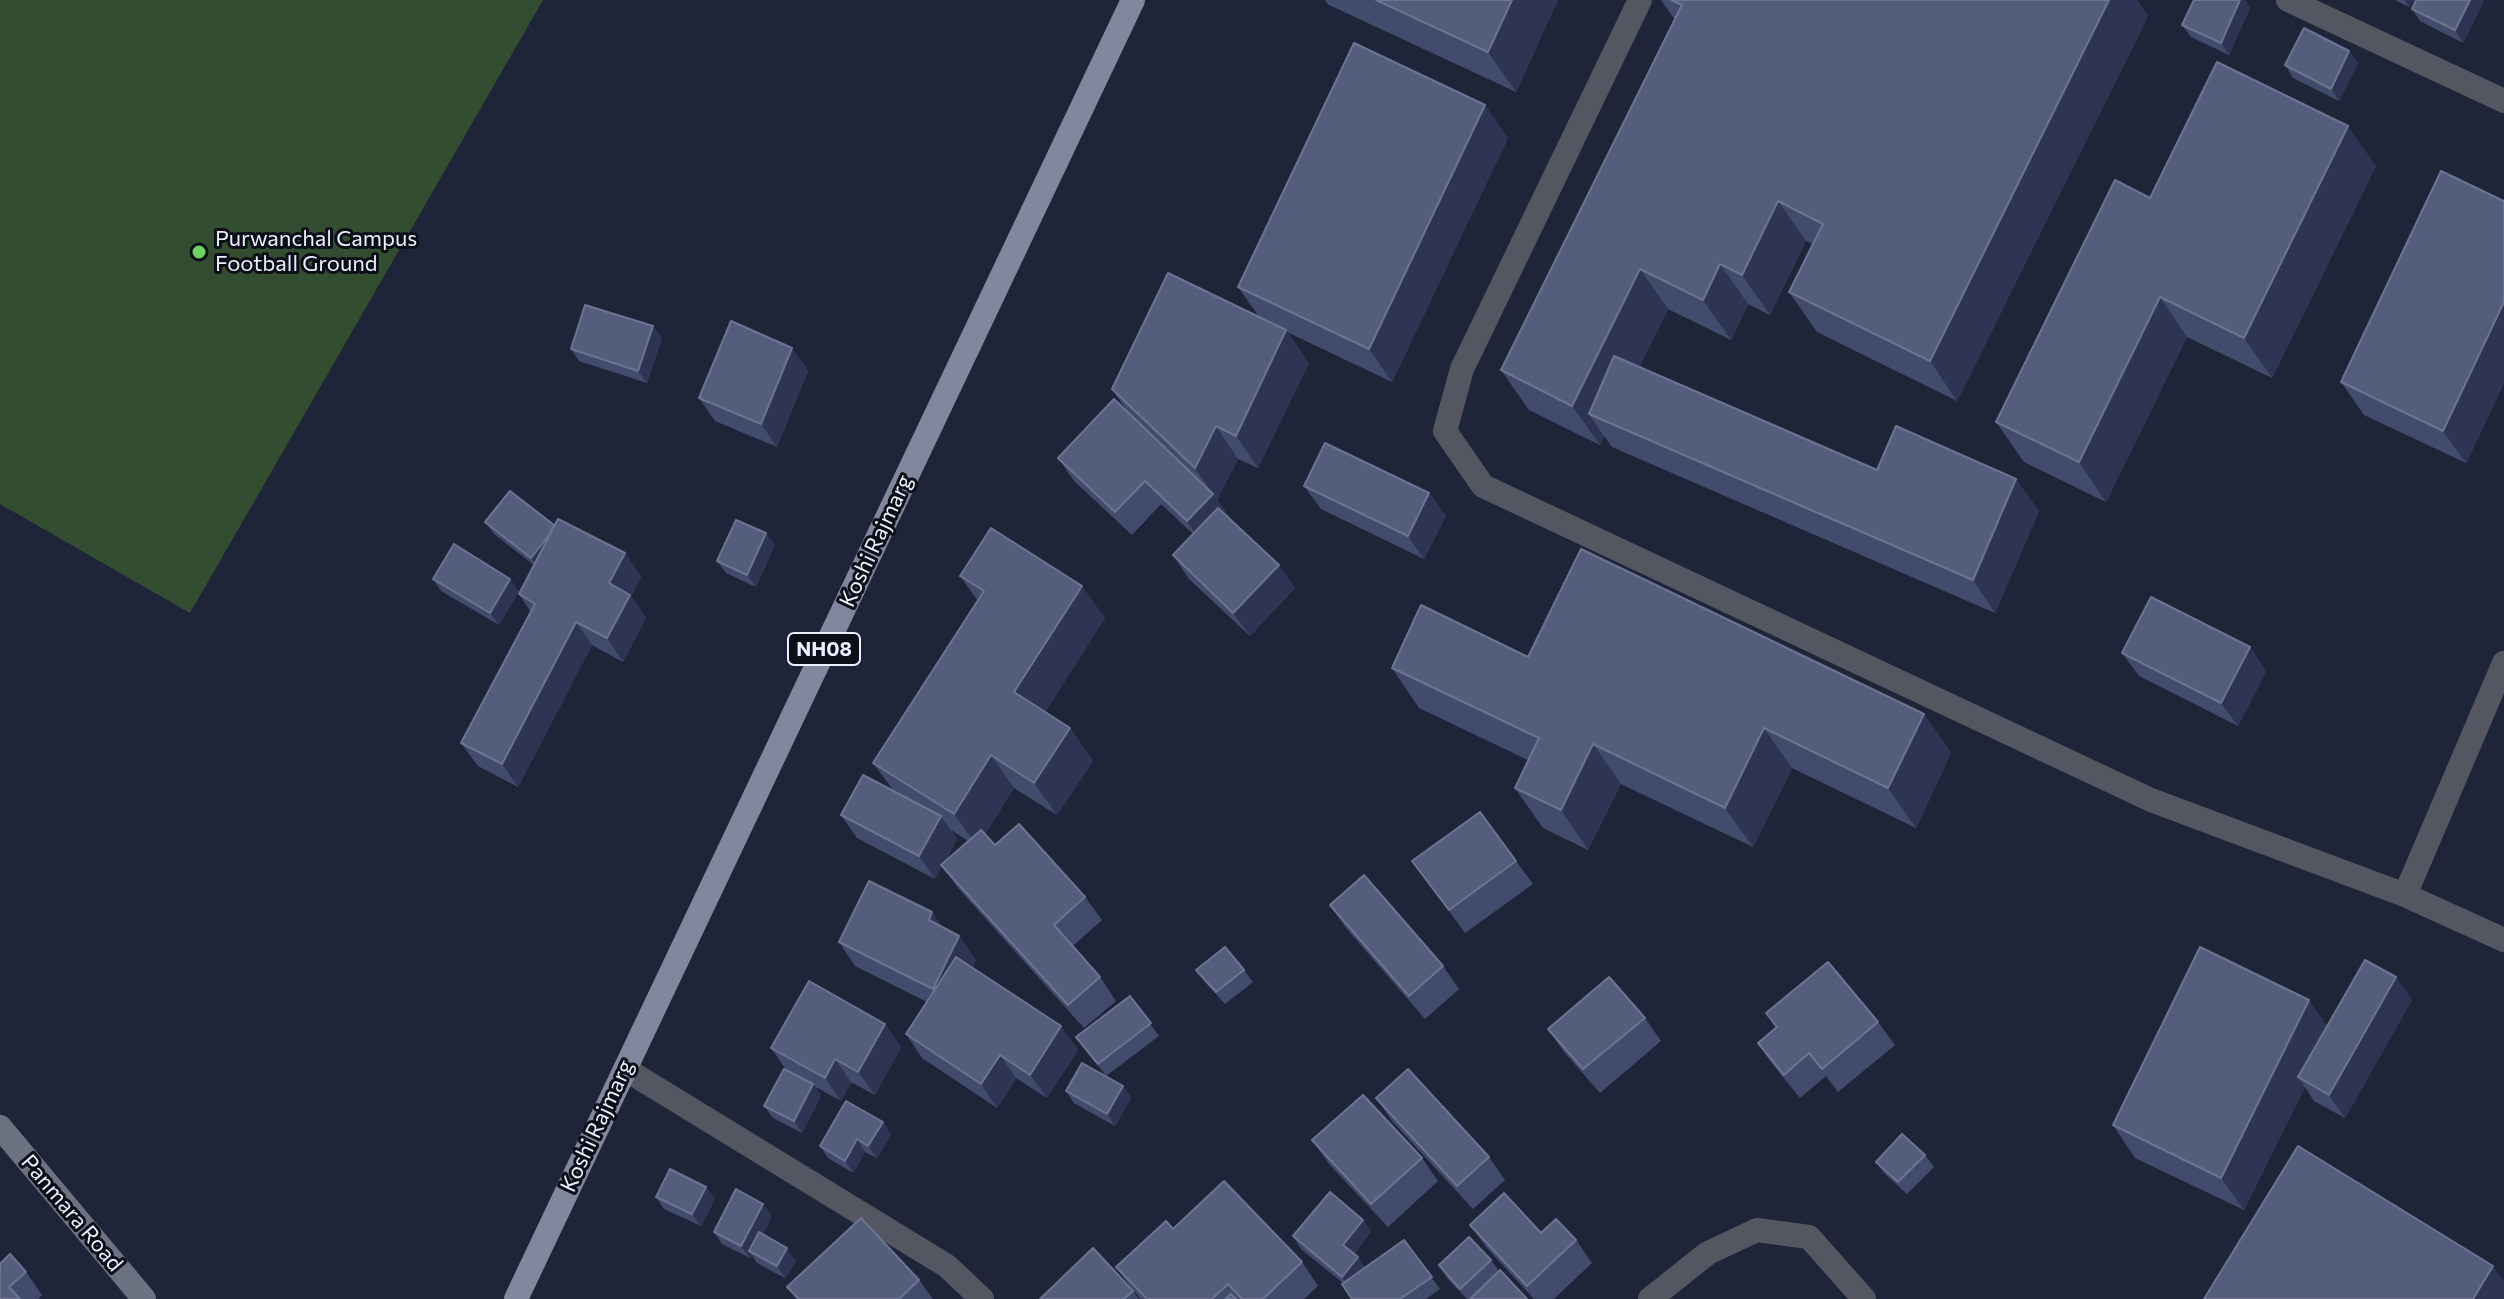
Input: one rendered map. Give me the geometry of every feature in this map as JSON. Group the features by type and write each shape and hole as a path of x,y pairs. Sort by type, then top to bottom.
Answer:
{"main road":[{"name":"Koshi Rajmarg","path":"516,1299 1133,0"}],"street":[{"path":"1640,0 1462,369 1445,431 1483,486 2151,800 2405,895 2504,940"},
{"path":"2288,0 2504,101"},
{"path":"2405,895 2504,663"},
{"path":"625,1069 947,1266 982,1299"},
{"name":"Panmara Road","path":"0,1127 144,1299"},
{"path":"1650,1299 1708,1253 1757,1230 1809,1237 1864,1299"}],"green space":[{"name":"Purwanchal Campus Football Ground","path":"0,0 543,0 190,613 0,504"}],"building":[{"path":"1376,0 1512,0 1488,52"},
{"path":"1671,0 2109,0 1930,361 1789,292 1823,224 1778,201 1742,275 1720,264 1703,300 1640,269 1572,406 1501,370 1682,5"},
{"path":"2194,0 2240,0 2221,43 2182,25"},
{"path":"2416,0 2470,0 2455,30 2412,9"},
{"path":"2304,28 2349,51 2331,89 2285,65"},
{"path":"1354,43 1485,105 1369,349 1238,287"},
{"path":"2217,62 2348,126 2244,338 2160,297 2079,462 1996,422 2115,180 2150,198"},
{"path":"2441,171 2504,201 2504,302 2443,431 2341,382"},
{"path":"1168,273 1286,330 1236,436 1216,426 1195,468 1112,389"},
{"path":"585,305 653,326 638,371 571,349"},
{"path":"731,321 792,348 761,424 699,398"},
{"path":"1614,356 1877,470 1896,426 2016,479 1973,580 1589,414"},
{"path":"1114,399 1213,494 1187,521 1145,481 1115,512 1058,458"},
{"path":"1325,443 1429,493 1408,536 1304,486"},
{"path":"510,491 554,525 531,558 485,522"},
{"path":"1218,508 1279,565 1233,613 1173,555"},
{"path":"558,519 625,553 609,583 630,595 607,638 576,622 502,764 461,743 535,604 519,594"},
{"path":"736,520 766,533 747,575 717,561"},
{"path":"991,528 1082,586 1014,692 1070,728 1034,783 991,755 954,814 873,763 984,591 960,576"},
{"path":"454,544 510,579 490,613 433,579"},
{"path":"1581,549 1924,714 1888,788 1764,728 1725,808 1593,744 1561,810 1515,788 1539,738 1392,668 1421,605 1528,657"},
{"path":"2151,597 2250,647 2221,703 2122,653"},
{"path":"863,775 941,816 919,856 841,815"},
{"path":"1480,812 1516,861 1449,910 1412,861"},
{"path":"1019,824 1085,897 1054,925 1100,977 1068,1005 941,865 981,830 995,845"},
{"path":"1364,875 1443,966 1409,996 1330,905"},
{"path":"869,881 932,912 929,920 959,936 933,989 839,942"},
{"path":"1225,947 1244,970 1216,992 1196,970"},
{"path":"2200,947 2309,1000 2221,1178 2113,1125"},
{"path":"956,957 1061,1026 1030,1075 1000,1055 981,1084 906,1034"},
{"path":"2365,960 2396,977 2329,1095 2298,1077"},
{"path":"1828,962 1878,1022 1822,1069 1809,1053 1784,1075 1758,1043 1777,1027 1766,1013"},
{"path":"1609,977 1645,1018 1583,1069 1548,1029"},
{"path":"809,981 885,1024 858,1072 835,1059 825,1078 771,1048"},
{"path":"1130,996 1151,1023 1098,1064 1076,1037"},
{"path":"1082,1063 1123,1086 1107,1114 1066,1091"},
{"path":"784,1069 813,1084 794,1121 764,1106"},
{"path":"1408,1069 1489,1157 1457,1186 1376,1098"},
{"path":"1363,1095 1422,1158 1371,1204 1312,1140"},
{"path":"846,1101 883,1122 868,1146 857,1139 845,1161 820,1146"},
{"path":"1902,1134 1925,1155 1898,1182 1876,1162"},
{"path":"2298,1146 2493,1266 2473,1299 2204,1299"},
{"path":"670,1169 706,1187 692,1214 656,1197"},
{"path":"1224,1181 1302,1262 1263,1299 1242,1299 1228,1284 1212,1299 1147,1299 1116,1267 1166,1221 1173,1229"},
{"path":"736,1189 763,1204 741,1246 714,1232"},
{"path":"1330,1192 1363,1220 1343,1245 1358,1257 1342,1277 1293,1236"},
{"path":"1504,1193 1541,1233 1556,1219 1576,1240 1527,1286 1470,1225"},
{"path":"861,1218 919,1280 899,1299 799,1299 787,1287"},
{"path":"759,1232 787,1248 777,1266 749,1251"},
{"path":"1469,1237 1491,1260 1460,1289 1439,1265"},
{"path":"1404,1240 1432,1277 1400,1299 1352,1299 1342,1284"},
{"path":"1093,1248 1133,1291 1124,1299 1040,1299"},
{"path":"10,1254 26,1272 9,1287 20,1299 0,1299 0,1264"},
{"path":"1500,1270 1527,1299 1470,1299"}],"place":[{"name":"Purwanchal Campus Football Ground","path":"199,252"}]}
